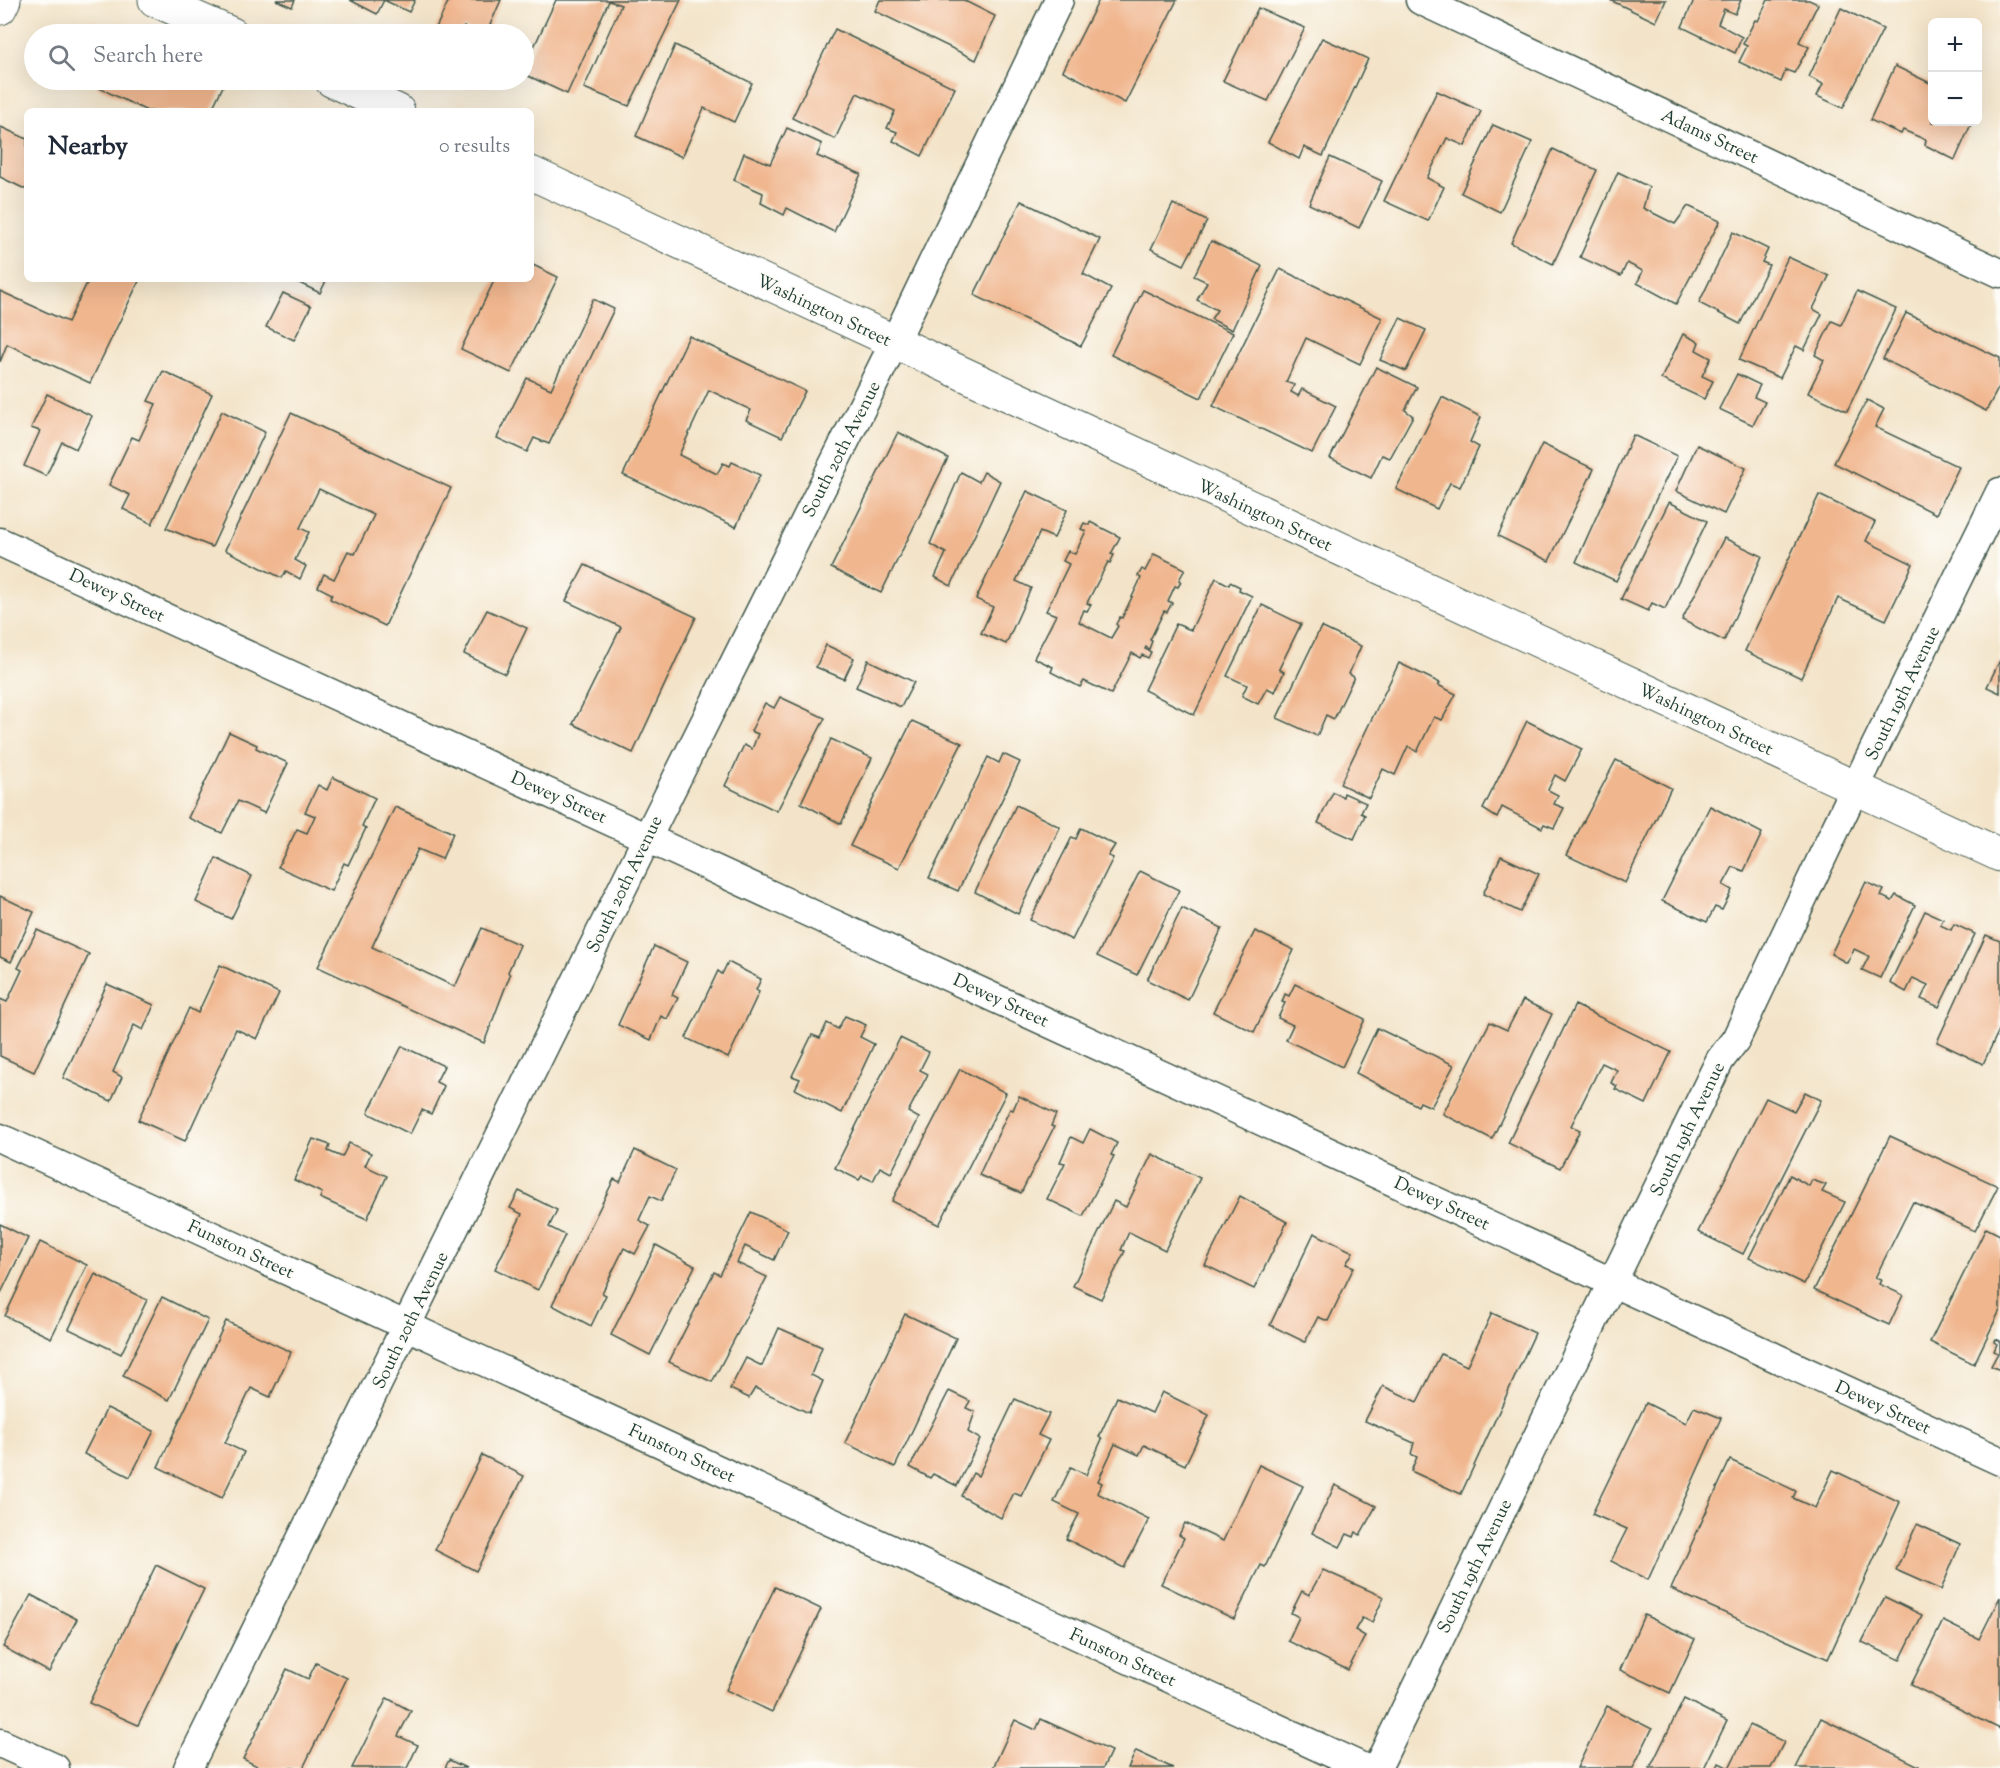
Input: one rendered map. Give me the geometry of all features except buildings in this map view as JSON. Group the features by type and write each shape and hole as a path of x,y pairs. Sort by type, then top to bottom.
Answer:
{"street":[{"path":"0,8 4,0"},
{"path":"155,0 209,24"},
{"name":"South 20th Avenue","path":"188,1768 894,343 1059,0"},
{"name":"Adams Street","path":"1420,0 2000,273"},
{"path":"353,90 392,108"},
{"name":"Washington Street","path":"534,174 2000,855"},
{"name":"South 19th Avenue","path":"1377,1768 1720,1060 1736,1039 2000,492"},
{"name":"Dewey Street","path":"0,542 2000,1461"},
{"name":"Funston Street","path":"0,1138 1364,1768"},
{"path":"0,1743 55,1768"}]}
